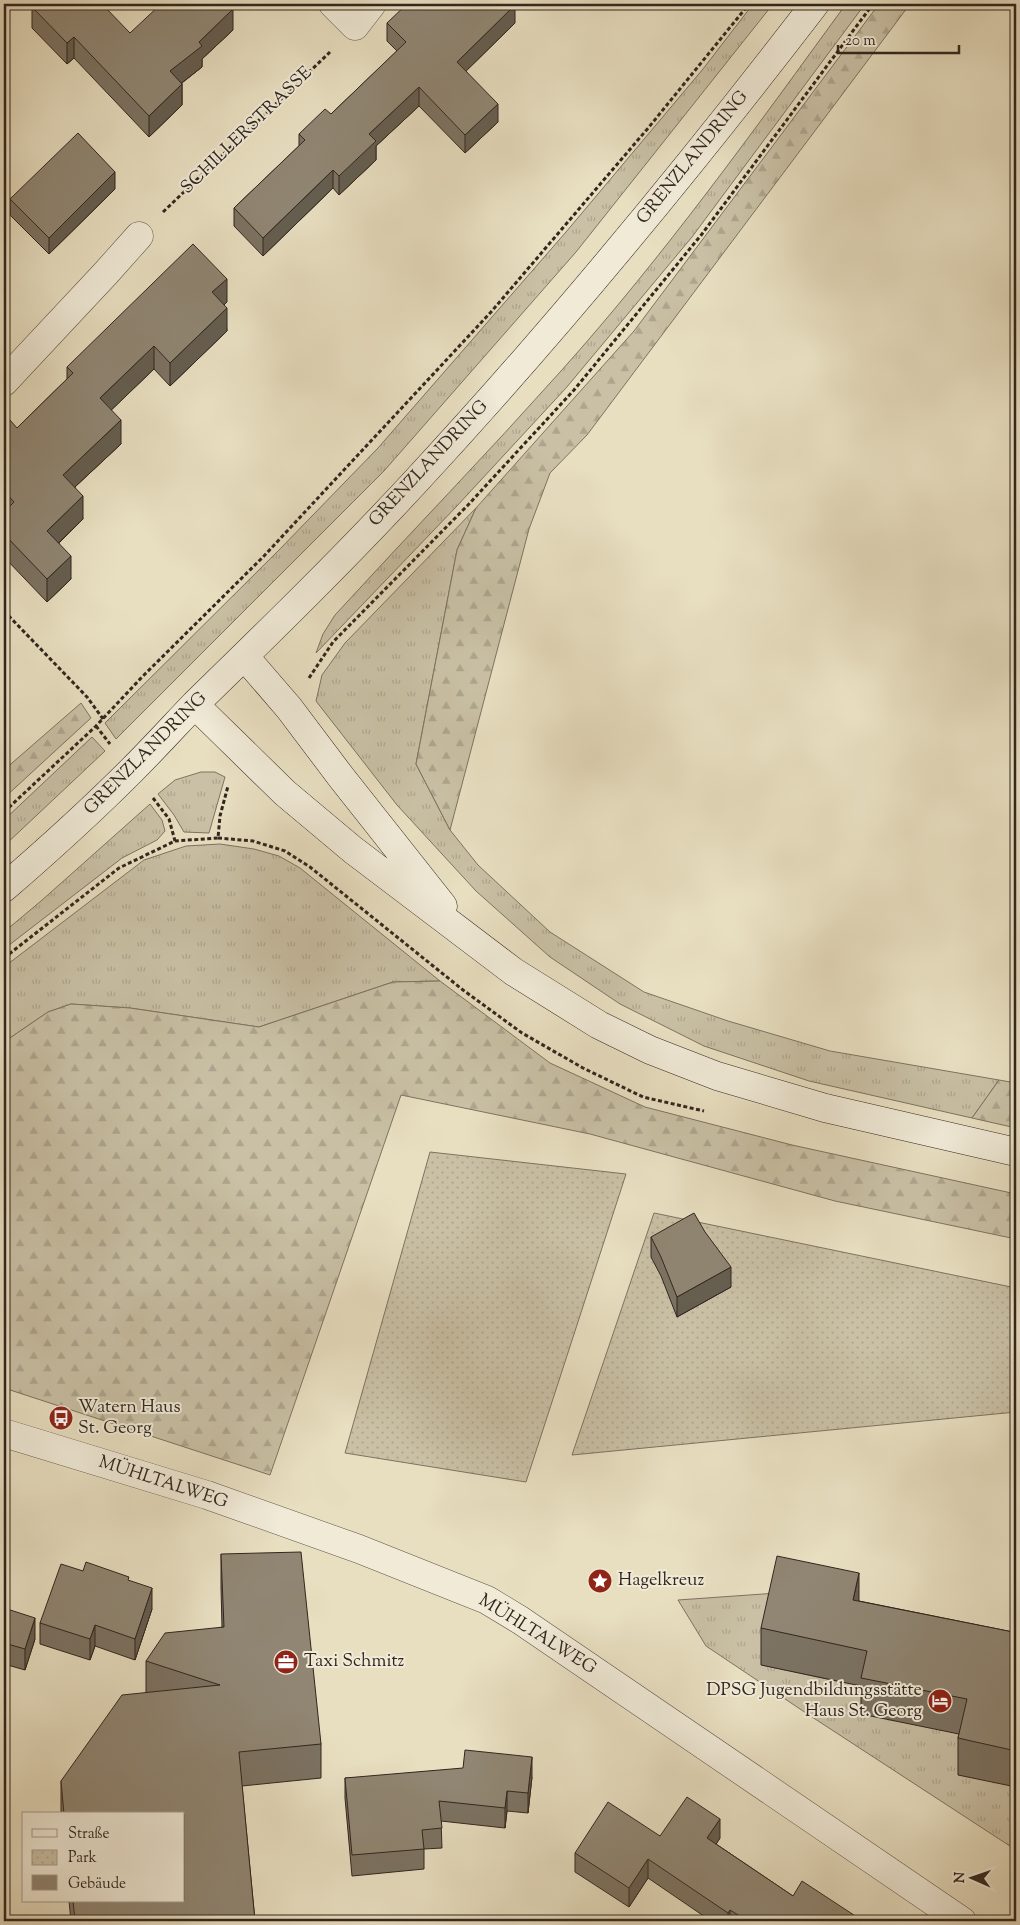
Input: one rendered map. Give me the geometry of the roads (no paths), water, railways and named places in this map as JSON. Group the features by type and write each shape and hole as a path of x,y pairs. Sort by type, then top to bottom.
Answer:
{"main road":[{"path":"333,4 354,26 372,4"},
{"name":"GRENZLANDRING","path":"4,888 51,848 92,809 195,705 245,658 416,482 573,305 744,96 814,4"},
{"path":"4,382 139,236"},
{"path":"245,658 289,708 465,934"},
{"path":"195,705 285,794 353,850 514,972 599,1025 650,1050 718,1076 792,1099 1016,1152"},
{"name":"MÜHLTALWEG","path":"4,1433 207,1495 358,1549 487,1600 520,1620 962,1921"}],"place":[{"name":"Watern Haus St. Georg","path":"61,1418"},
{"name":"Hagelkreuz","path":"600,1581"},
{"name":"Taxi Schmitz","path":"286,1662"},
{"name":"DPSG Jugendbildungsstätte Haus St. Georg","path":"940,1701"}]}
